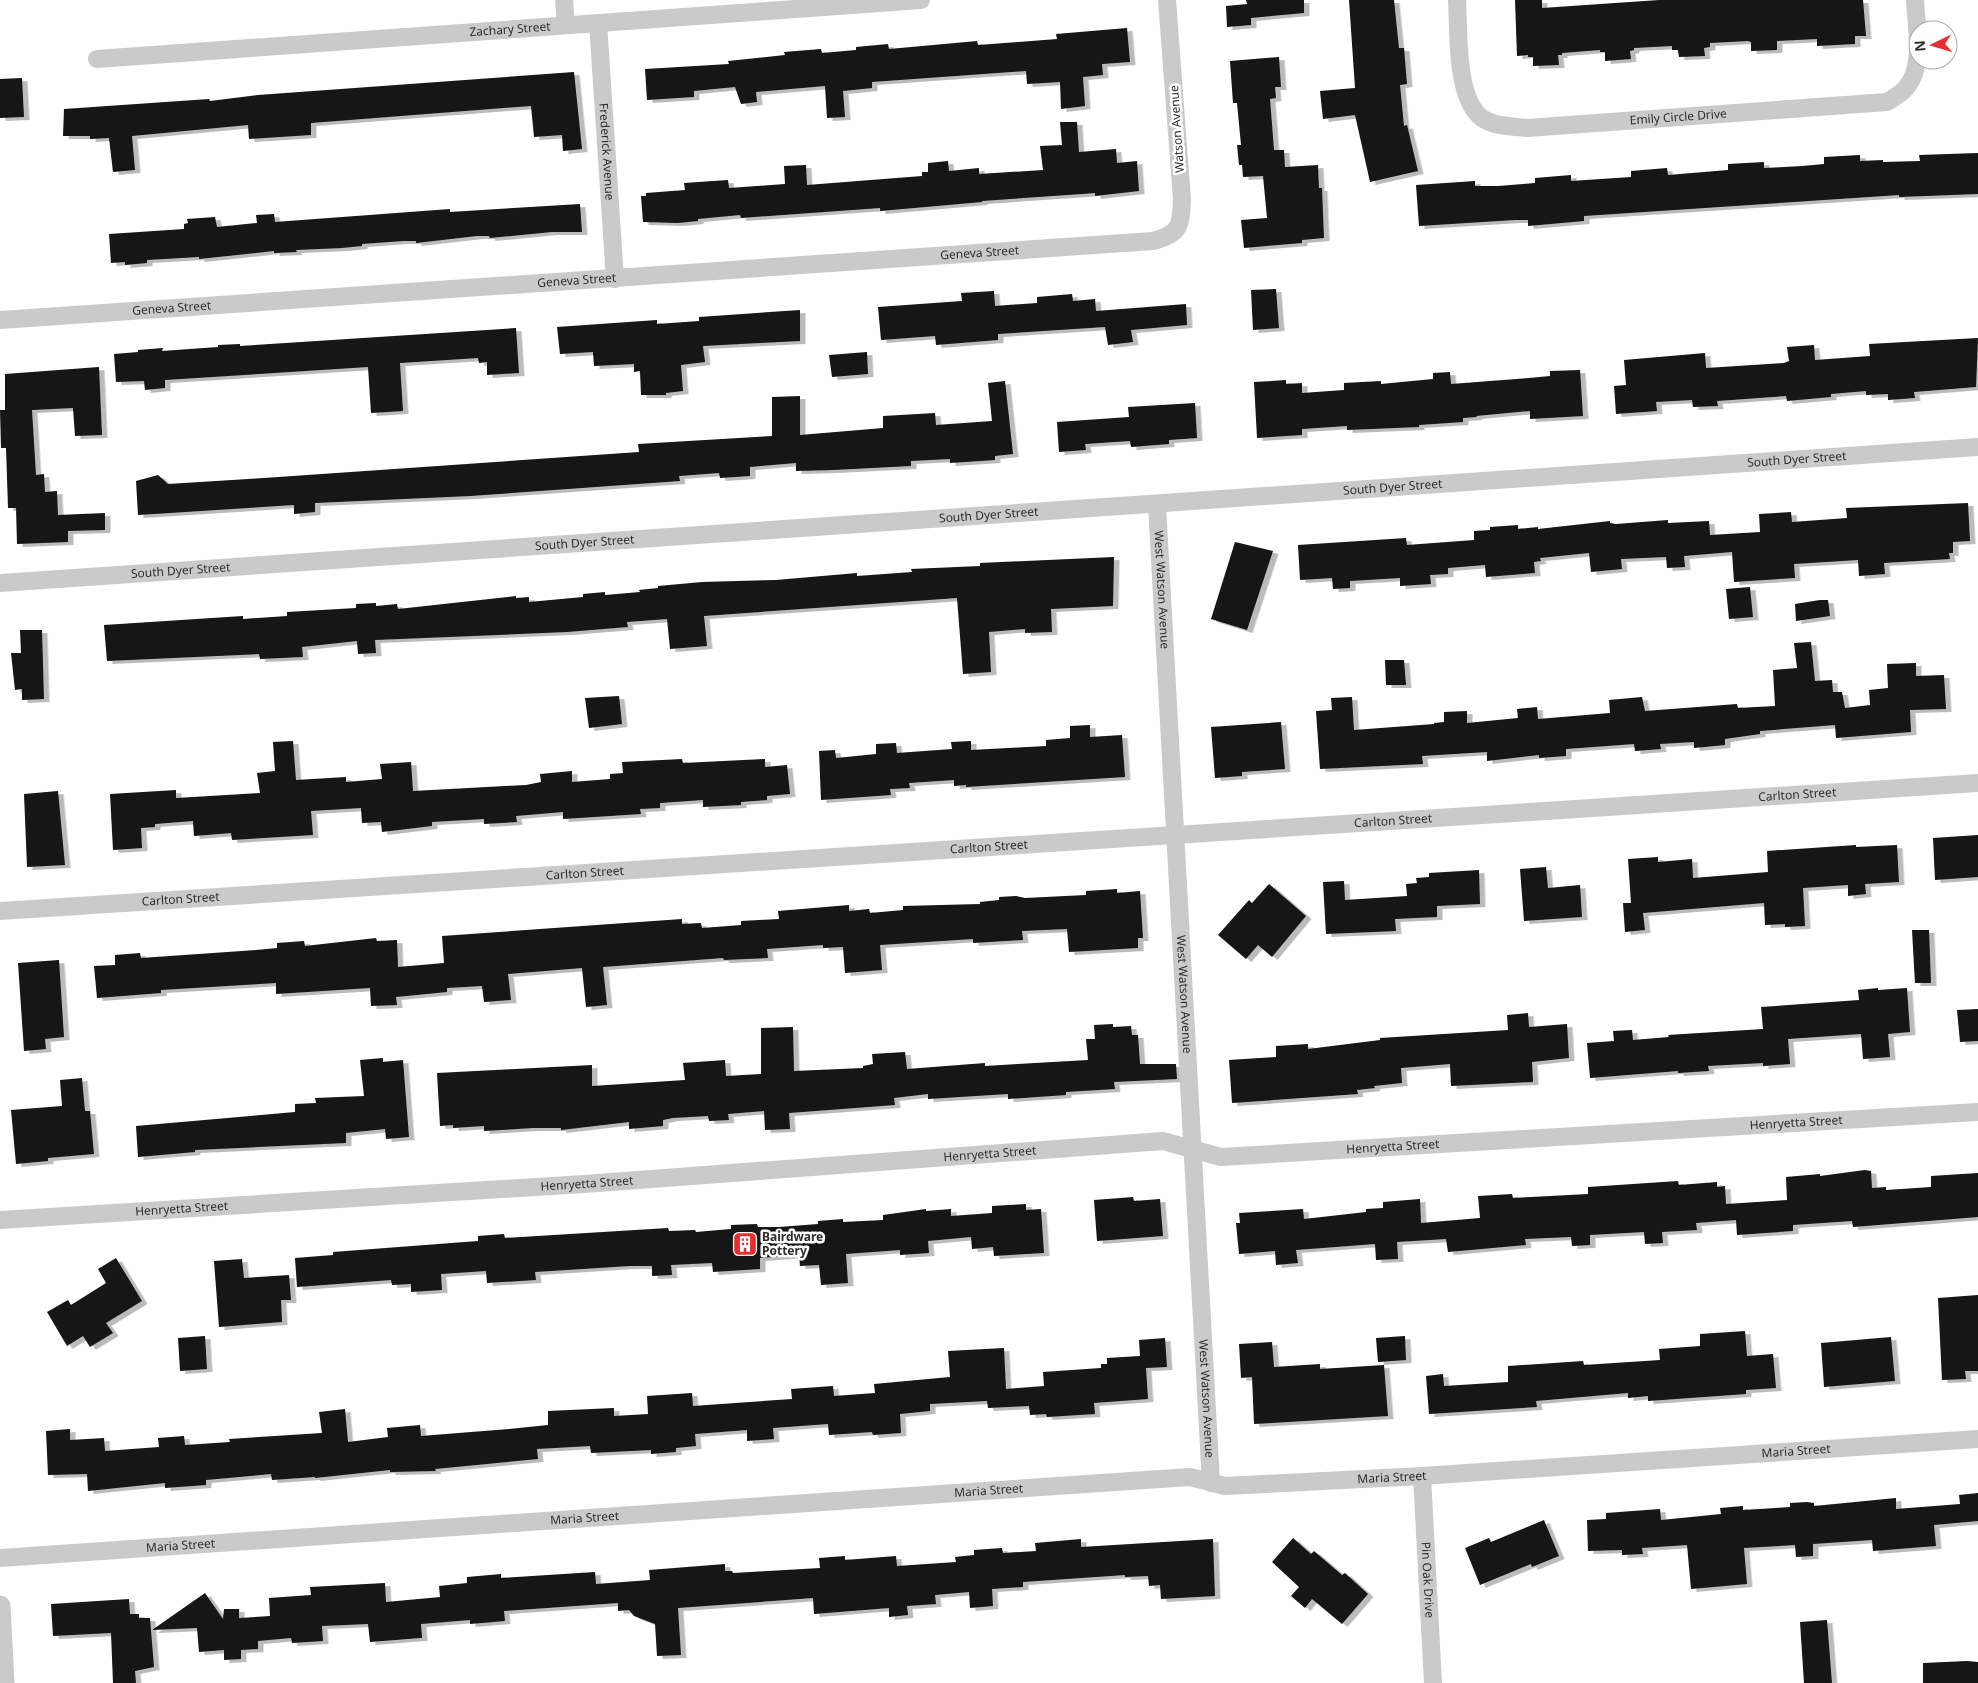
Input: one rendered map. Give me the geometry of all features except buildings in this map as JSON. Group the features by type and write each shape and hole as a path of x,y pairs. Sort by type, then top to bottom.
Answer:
{"street":[{"path":"564,0 566,26"},
{"name":"Zachary Street","path":"97,59 922,0"},
{"name":"Watson Avenue","path":"1153,241 1166,238 1177,230 1181,218 1182,199 1167,0"},
{"name":"Emily Circle Drive","path":"1457,0 1462,71 1467,99 1482,118 1501,126 1527,128 1887,102 1906,88 1915,70 1918,49 1915,0"},
{"name":"Frederick Avenue","path":"598,23 615,279"},
{"name":"Geneva Street","path":"0,320 1153,241"},
{"name":"South Dyer Street","path":"0,583 1157,505 1978,446"},
{"name":"West Watson Avenue","path":"1157,505 1211,1483"},
{"name":"Carlton Street","path":"0,911 1978,783"},
{"name":"Henryetta Street","path":"0,1220 584,1184 1163,1141 1221,1157 1978,1112"},
{"name":"Maria Street","path":"0,1558 1190,1477 1224,1486 1422,1476 1978,1438"},
{"name":"Pin Oak Drive","path":"1422,1476 1433,1683"},
{"path":"0,1606 4,1683"}],"place":[{"name":"Bairdware Pottery","path":"745,1244"}]}
